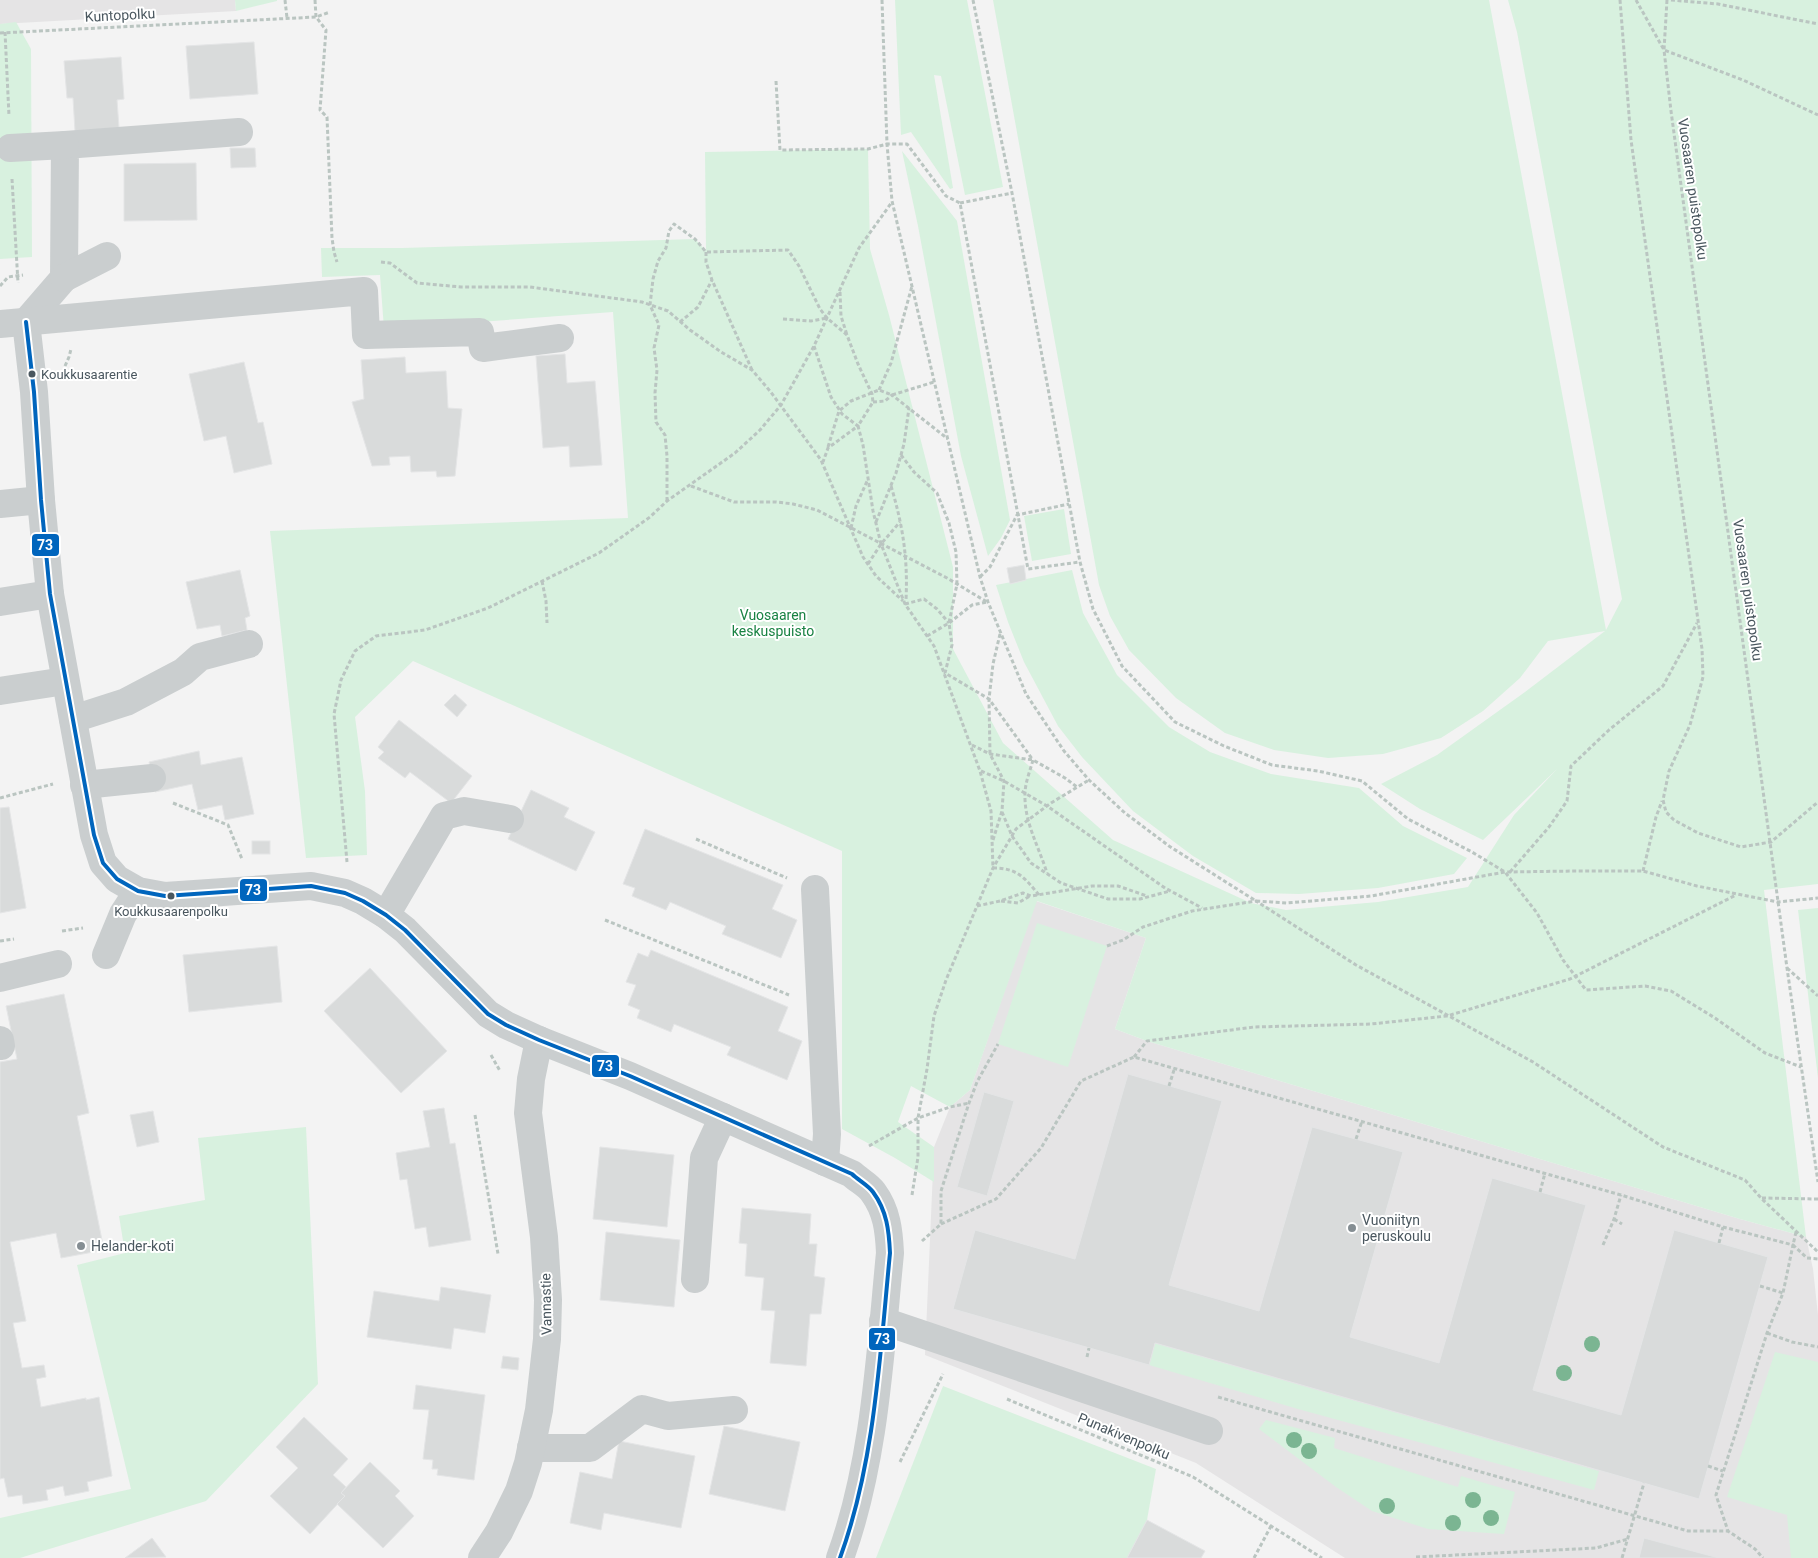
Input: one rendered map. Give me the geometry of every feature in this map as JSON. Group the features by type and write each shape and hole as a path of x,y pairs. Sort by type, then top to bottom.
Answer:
{"street":[{"path":"10,148 239,132"},
{"path":"61,282 65,145"},
{"path":"13,323 61,282 107,256"},
{"path":"13,323 364,291 366,335 480,332 483,348 560,338"},
{"path":"13,323 34,392 41,500 50,594 73,719 72,783 103,862 117,880 138,891 164,896 311,886 345,894 363,901 386,914 405,930 488,1014 506,1025 630,1076 852,1174 872,1191 881,1205 889,1228 890,1253 870,1441 860,1490 840,1558"},
{"path":"0,504 41,500"},
{"path":"0,602 50,594"},
{"path":"73,719 126,702 183,672 200,657 249,644"},
{"path":"0,691 65,681"},
{"path":"72,783 152,778"},
{"path":"386,914 402,890 444,816 464,811 510,819"},
{"path":"815,889 827,1134 824,1162"},
{"path":"106,955 123,914 138,891"},
{"path":"0,978 58,964"},
{"name":"Vannastie","path":"482,1558 499,1532 518,1491 531,1448 539,1410 547,1339 548,1300 544,1237 528,1113 531,1079 539,1040"},
{"path":"694,1279 704,1158 723,1117"},
{"path":"883,1321 1209,1431"},
{"path":"531,1448 590,1448 642,1409 668,1416 734,1410"}],"path":[{"path":"285,0 287,18"},
{"path":"316,0 316,17 326,30 320,110 327,116 332,238 338,263"},
{"path":"882,0 887,144 892,201 980,577 1000,633 1026,694 1064,752 1089,780 1125,813 1169,846 1356,965 1533,1062 1663,1147 1746,1180 1761,1198 1818,1252"},
{"path":"973,0 1012,192 1080,562 1093,609 1122,666 1175,722 1224,746 1272,765 1318,771 1362,781 1408,819 1506,872 1537,913 1563,960 1586,990 1645,986 1671,990 1765,1052 1801,1067"},
{"path":"1620,0 1631,140 1702,649 1703,677 1690,725 1669,771 1643,871"},
{"path":"1636,0 1664,50 1742,80 1818,115"},
{"name":"Vuosaaren puistopolku","path":"1667,0 1664,50 1671,111 1787,968 1818,1182"},
{"path":"1671,0 1718,4 1818,24"},
{"name":"Kuntopolku","path":"0,33 316,17 330,12"},
{"path":"776,82 780,150 868,149 887,144 907,144 946,196 960,203 1012,192"},
{"path":"347,862 334,714 340,680 355,651 376,636 426,630 488,608 599,553 735,453 760,430 781,405 814,346 860,248 892,201"},
{"path":"960,203 1028,569 1080,562"},
{"path":"668,501 668,456 664,435 656,422 655,393 657,370 654,348 659,325 650,305 653,279 658,261 666,248 669,231 674,224 694,239 706,252 706,262 712,280 752,370 781,405 822,463 863,557 876,576 905,604 934,646 980,771 991,811 993,868"},
{"path":"706,252 788,250 799,266 820,309 827,318 847,335"},
{"path":"373,262 390,263 417,283 461,287 530,287 642,302 668,311 721,352 752,370"},
{"path":"0,286 8,277 31,274 61,282"},
{"path":"680,322 698,307 712,280"},
{"path":"822,463 839,411 851,401 879,390 891,363 912,286"},
{"path":"828,448 858,426 873,402 872,394 858,364 841,316 840,290"},
{"path":"61,373 69,357 74,337 75,316"},
{"path":"783,319 812,321 827,318"},
{"path":"814,346 831,397 839,411 858,426 881,544 905,604"},
{"path":"873,402 885,401 892,395 934,382"},
{"path":"879,390 892,395 948,439"},
{"path":"876,523 901,455 910,408"},
{"path":"901,455 914,472 936,493 949,524 956,552 957,584 949,623 952,645 945,672"},
{"path":"851,528 856,506 868,479"},
{"path":"690,486 734,502 776,502 817,510 988,602"},
{"path":"891,486 900,522 907,570 905,604"},
{"path":"1017,515 1070,504"},
{"path":"980,577 990,567 1017,515"},
{"path":"868,564 881,544 900,522"},
{"path":"542,581 546,601 547,623"},
{"path":"905,604 924,599 937,609 949,623"},
{"path":"927,636 949,623 972,605 988,602"},
{"path":"1510,872 1549,827 1567,801 1571,766 1609,730 1663,686 1698,622"},
{"path":"992,843 1002,811 1004,781 990,754 989,699 993,664 1000,633"},
{"path":"945,672 989,699 1033,760 1025,793 1027,821 1039,847 1047,873"},
{"path":"971,745 990,754 1033,760 1077,786"},
{"path":"980,771 1004,781 1047,806 1170,891 1203,909"},
{"path":"911,1200 918,1157 918,1118 934,1016 946,980 993,868 1016,829 1047,806 1089,780"},
{"path":"0,798 72,783"},
{"path":"1662,800 1666,812 1674,820 1698,833 1741,847 1771,842 1818,802"},
{"path":"172,802 228,824 244,864"},
{"path":"1002,811 1012,836 1031,862 1061,883 1108,899 1140,899 1170,891"},
{"path":"696,838 815,889"},
{"path":"993,868 1009,868 1025,878 1039,895"},
{"path":"1107,946 1123,940 1143,927 1203,909 1256,900 1287,903 1370,896 1506,872 1643,871 1697,886 1778,902 1818,898"},
{"path":"1000,901 1018,903 1031,896 1092,886 1118,886 1148,896"},
{"path":"977,906 1023,893 1031,896"},
{"path":"916,1247 941,1224 996,1199 1041,1148 1080,1081 1134,1057 1147,1041 1254,1027 1371,1024 1447,1016 1576,976 1738,894"},
{"path":"605,920 822,1009"},
{"path":"1787,968 1818,996"},
{"path":"941,1224 941,1191 968,1103 998,1044"},
{"path":"1134,1057 1174,1070 1545,1173 1723,1227 1793,1245 1807,1258 1818,1259"},
{"path":"1169,1086 1174,1070"},
{"path":"827,1134 864,1149 918,1118 968,1103"},
{"path":"476,1115 498,1254"},
{"path":"1356,1139 1362,1121"},
{"path":"1540,1192 1545,1173"},
{"path":"1603,1245 1621,1195"},
{"path":"1761,1198 1818,1199"},
{"path":"1614,1218 1622,1224"},
{"path":"1719,1243 1723,1227"},
{"path":"1728,1531 1716,1495 1767,1333 1783,1293 1796,1232"},
{"path":"1760,1286 1783,1293"},
{"path":"1767,1333 1792,1342 1818,1347"},
{"path":"897,1467 944,1373 936,1370"},
{"path":"1209,1395 1688,1531 1728,1531 1755,1549 1763,1558"},
{"name":"Punakivenpolku","path":"1006,1399 1193,1477 1322,1558"},
{"path":"1708,1466 1723,1471"},
{"path":"1622,1558 1644,1483"},
{"path":"1254,1558 1271,1526"},
{"path":"1416,1557 1596,1548 1628,1540"}],"shaded area":[{"path":"0,0 235,0 236,11 0,24"},
{"name":"Vuoniityn peruskoulu","path":"1036,901 1146,938 1115,1029 1147,1041 1740,1219 1806,1237 1813,1269 1818,1315 1818,1558 1345,1558 1196,1463 925,1355 934,1147 950,1107 970,1090"}],"green space":[{"path":"235,0 277,0 277,1 236,11"},
{"path":"895,0 967,0 1003,187 965,195 941,76 934,75 953,188 950,189 911,132 901,135"},
{"name":"Vuosaaren keskuspuisto","path":"993,0 1489,0 1606,630 1622,599 1517,32 1508,0 1818,0 1818,884 1764,890 1806,1237 1740,1219 1147,1041 1115,1029 1146,938 1037,901 970,1090 950,1107 911,1086 898,1122 934,1147 934,1182 842,1129 842,851 413,661 355,717 365,791 367,855 306,858 270,531 628,518 613,312 384,329 380,275 322,277 321,248 402,248 695,239 706,251 705,152 868,149 870,249 889,315 953,567 953,649 1003,743 1113,840 1251,903 1286,910 1378,902 1468,887 1514,815 1557,769 1483,840 1420,809 1381,784 1437,755 1525,692 1605,631 1548,641 1520,678 1483,711 1441,738 1383,754 1328,758 1274,750 1225,733 1176,698 1129,650 1110,616 1099,585"},
{"path":"16,22 31,49 32,257 0,259 0,24"},
{"path":"902,151 957,221 1010,520 1001,538 988,556 961,456"},
{"path":"1064,509 1071,554 1032,561 1024,516"},
{"path":"1072,570 1083,613 1117,675 1169,727 1210,752 1271,774 1359,788 1403,826 1467,858 1454,874 1378,888 1299,894 1256,893 1193,856 1133,811 1082,757 1058,726 1024,662 996,585"},
{"path":"1818,908 1818,1078 1798,910"},
{"path":"1037,923 1107,946 1068,1067 998,1044"},
{"path":"306,1127 318,1384 206,1501 20,1558 0,1558 0,1518 131,1489 77,1265 125,1253 119,1216 205,1200 198,1138"},
{"path":"1155,1343 1599,1471 1594,1490 1298,1409 1149,1365"},
{"path":"1775,1352 1818,1362 1818,1558 1791,1558 1787,1515 1727,1497"},
{"path":"943,1386 1156,1469 1147,1520 1127,1558 876,1558"},
{"path":"1266,1420 1335,1438 1334,1448 1458,1487 1461,1476 1515,1492 1504,1534 1428,1529 1372,1511 1336,1487 1259,1429"}],"building":[{"path":"254,42 258,94 190,99 186,46"},
{"path":"121,57 124,99 117,100 119,128 75,131 73,98 67,98 64,61"},
{"path":"230,148 255,148 256,167 231,168"},
{"path":"196,163 197,220 124,221 124,164"},
{"path":"565,354 567,383 595,381 602,465 570,467 569,446 543,448 536,356"},
{"path":"405,357 406,373 446,371 448,408 462,409 455,476 437,477 436,471 411,472 410,456 389,457 390,465 372,466 352,402 364,399 361,360"},
{"path":"244,362 258,423 263,422 272,464 234,473 226,436 204,441 189,374"},
{"path":"1024,565 1026,580 1010,584 1007,568"},
{"path":"240,570 250,616 245,618 247,630 222,636 220,625 197,629 186,582"},
{"path":"455,694 467,705 457,717 444,705"},
{"path":"399,720 472,776 451,803 410,772 405,778 378,758 384,752 378,747"},
{"path":"199,751 201,765 242,757 254,814 225,820 222,805 198,810 192,784 155,792 149,762"},
{"path":"531,790 569,808 564,817 595,832 576,871 508,839"},
{"path":"9,807 26,908 0,913 0,808"},
{"path":"645,829 783,885 772,909 797,920 781,958 722,934 726,926 670,902 666,910 632,896 635,888 623,884"},
{"path":"252,841 270,841 270,854 252,854"},
{"path":"277,946 282,1002 189,1012 183,955"},
{"path":"651,950 788,1007 778,1031 802,1041 787,1080 727,1055 731,1047 674,1024 671,1032 637,1018 640,1010 628,1005 636,985 626,982 638,953 648,957"},
{"path":"370,968 447,1051 401,1093 324,1011"},
{"name":"Helander-koti","path":"64,994 89,1113 77,1116 104,1250 61,1258 56,1233 10,1242 26,1321 13,1323 22,1368 44,1365 46,1377 36,1379 41,1407 99,1397 112,1476 87,1482 89,1491 65,1496 63,1486 46,1490 48,1500 23,1504 22,1495 8,1497 4,1478 0,1479 0,1062 17,1059 6,1006"},
{"path":"1128,1074 1222,1101 1169,1285 1259,1311 1312,1127 1403,1152 1350,1337 1439,1363 1492,1178 1586,1205 1533,1390 1621,1415 1674,1230 1768,1257 1699,1499 1155,1343 1149,1365 953,1309 975,1230 1075,1259"},
{"path":"984,1092 1014,1101 987,1196 957,1187"},
{"path":"444,1108 450,1144 455,1143 471,1240 429,1247 426,1227 415,1229 407,1179 400,1180 396,1153 430,1147 423,1111"},
{"path":"153,1111 159,1142 137,1147 130,1115"},
{"path":"600,1147 674,1155 667,1227 593,1219"},
{"path":"742,1208 811,1214 809,1244 817,1244 814,1276 825,1278 821,1314 810,1314 806,1366 770,1363 775,1311 761,1310 764,1278 745,1276 747,1244 739,1243"},
{"path":"606,1232 680,1240 674,1307 600,1300"},
{"path":"441,1287 491,1295 485,1333 454,1328 451,1349 367,1337 374,1291 439,1301"},
{"path":"503,1356 519,1358 518,1370 501,1368"},
{"path":"416,1385 485,1395 474,1480 437,1475 438,1469 432,1469 433,1460 423,1459 429,1410 413,1409"},
{"path":"304,1417 348,1459 333,1475 346,1487 341,1493 345,1496 310,1534 270,1496 298,1468 276,1447"},
{"path":"724,1426 800,1442 785,1511 709,1494"},
{"path":"619,1441 695,1456 681,1528 604,1513 601,1530 570,1523 580,1472 612,1479"},
{"path":"370,1462 400,1491 395,1496 414,1516 383,1548 337,1504 345,1496 341,1493"},
{"path":"1147,1520 1205,1551 1201,1558 1127,1558"},
{"path":"152,1538 166,1557 125,1558"},
{"path":"1644,1538 1719,1558 1639,1558"}],"transit line":[{"name":"73","path":"26,322 34,392 41,500 50,594 94,835 103,863 117,879 138,891 165,896 311,886 345,893 386,915 405,930 488,1014 506,1025 630,1076 852,1174 868,1187 878,1199 884,1214 888,1229 890,1253 879,1369 869,1446 852,1521 840,1558"}],"place":[{"name":"Koukkusaarentie","path":"32,374"},
{"name":"Koukkusaarenpolku","path":"171,896"},
{"name":"Vuoniityn peruskoulu","path":"1352,1228"},
{"name":"Helander-koti","path":"81,1246"}]}
